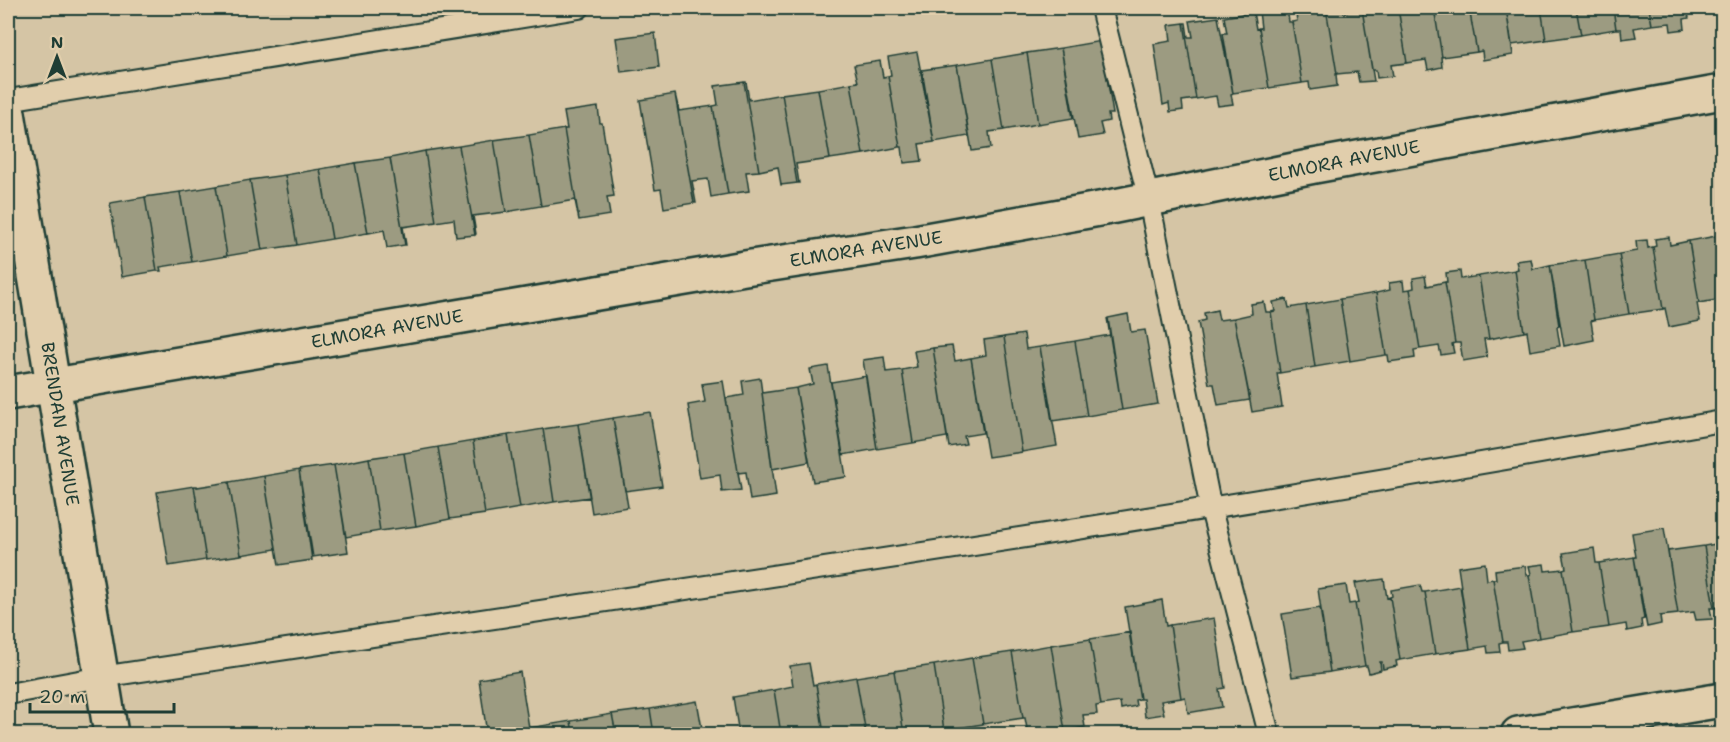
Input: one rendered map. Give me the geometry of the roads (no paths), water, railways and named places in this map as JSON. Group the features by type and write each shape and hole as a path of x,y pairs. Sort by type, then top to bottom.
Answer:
{"street":[{"name":"ELMORA AVENUE","path":"8,393 733,270 915,242 1149,200 1314,166 1722,92"},
{"name":"BRENDAN AVENUE","path":"8,113 111,735"},
{"path":"1518,735 1722,700"}],"lane":[{"path":"8,100 579,8"},
{"path":"1101,8 1149,200 1211,509 1269,735"},
{"path":"8,694 101,677 1211,509 1524,457 1722,421"}]}
